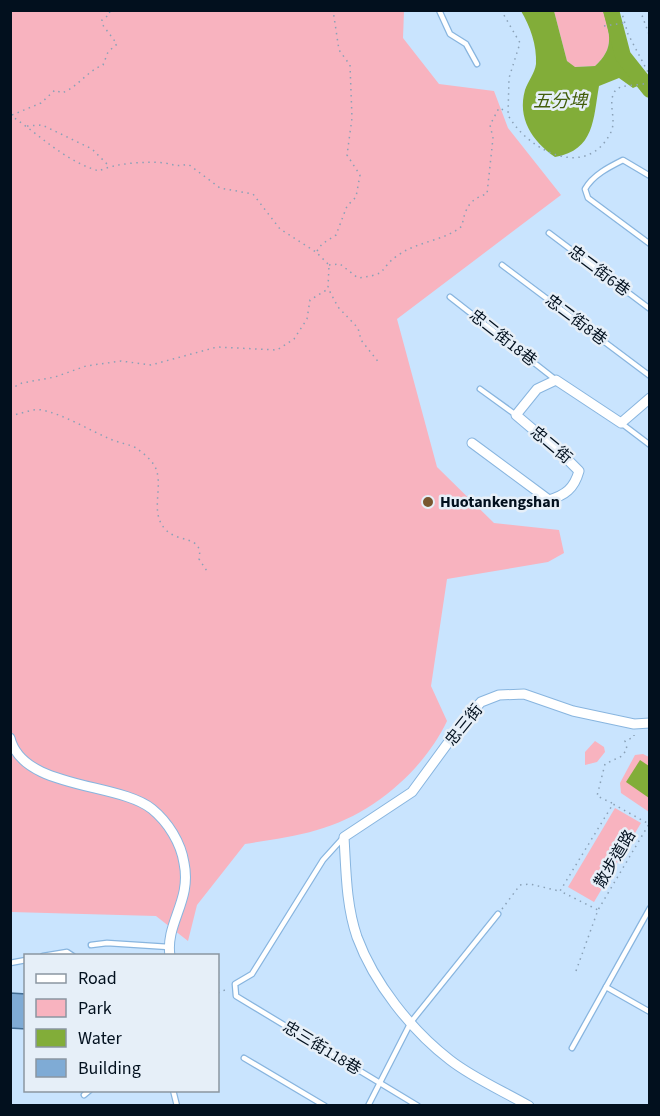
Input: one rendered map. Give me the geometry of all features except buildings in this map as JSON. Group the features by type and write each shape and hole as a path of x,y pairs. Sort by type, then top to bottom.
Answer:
{"street":[{"name":"忠二街","path":"472,443 549,500 563,496 572,488 579,471 516,416 537,389 556,380"},
{"path":"556,380 621,423 650,398"},
{"name":"忠三街","path":"344,837 411,792 481,702 499,695 525,694 573,711 634,724 650,723"},
{"path":"10,738 25,763 78,786 125,796 152,808 176,837 184,863 186,887 169,951"},
{"path":"344,837 346,887 357,936 378,980 411,1022 450,1060 529,1106"}],"lane":[{"path":"439,10 450,34 466,44 477,64"},
{"path":"650,176 623,160 610,166 589,182 585,189 588,198 650,244"},
{"name":"忠二街6巷","path":"549,233 650,309"},
{"name":"忠二街8巷","path":"502,265 650,376"},
{"name":"忠二街18巷","path":"450,297 556,380"},
{"path":"480,389 516,416"},
{"path":"621,423 650,445"},
{"name":"忠三街","path":"235,984 252,974 322,860 344,837"},
{"path":"572,1048 650,908"},
{"path":"368,1106 411,1022 498,914"},
{"path":"91,945 106,943 169,951"},
{"path":"56,954 67,952 70,954"},
{"name":"忠三街118巷","path":"235,984 236,996 418,1106"},
{"path":"606,987 650,1012"},
{"path":"244,1058 325,1106"},
{"path":"84,1095 88,1092"}],"path":[{"path":"11,115 41,103 55,90 62,93 68,90 93,69 103,65 108,51 117,44 102,24 102,20 110,14 109,10"},
{"path":"316,252 321,244 336,235 347,206 356,198 360,175 347,155 352,118 350,65 339,50 333,10"},
{"path":"501,10 520,43 509,78 507,112 510,120 533,143 567,158 579,159 599,146 609,134 613,123 613,96 617,89 623,86 639,87 650,82"},
{"path":"621,10 632,43 650,76"},
{"path":"640,10 650,38"},
{"path":"604,26 625,23"},
{"path":"328,265 340,264 358,278 377,276 386,270 396,256 436,237 453,234 462,226 465,209 477,197 487,194 493,138 490,125 499,108 507,112"},
{"path":"11,115 67,158 89,168 99,171 108,166 165,163 176,167 188,164 220,188 253,194 280,229 316,252 328,265 328,288 338,307 358,328 361,340 380,364"},
{"path":"26,126 42,125 92,149 108,166"},
{"path":"10,389 22,382 55,377 86,366 121,361 151,365 217,347 277,350 294,339 307,319 310,300 328,288"},
{"path":"10,415 44,410 135,447 149,459 157,471 156,499 159,519 165,530 177,538 190,539 197,543 200,551 199,559 207,571"},
{"name":"散步道路","path":"576,970 598,910 649,824 597,796 605,764 622,756 627,748 625,741 634,737 634,724"},
{"name":"散步道路","path":"560,891 613,804"},
{"name":"散步道路","path":"498,914 520,885 530,884 560,891 598,910"},
{"path":"219,992 235,984"}],"green space":[{"path":"11,11 404,11 403,38 439,84 494,91 508,128 561,195 397,319 437,467 494,523 559,530 564,553 548,562 447,579 431,686 447,721 437,739 410,774 394,789 357,814 308,832 245,844 197,905 188,941 156,916 11,912"},
{"path":"554,11 603,11 609,34 608,47 595,66 574,67 567,61"},
{"path":"595,741 604,747 605,752 597,762 585,765 585,752"},
{"path":"643,754 649,757 649,812 621,793 620,783 635,755"},
{"path":"615,808 641,823 594,902 568,887"}],"water":[{"name":"五分埤","path":"521,11 554,11 567,61 575,67 595,66 606,53 609,34 603,11 614,11 626,53 642,84 633,88 619,78 599,86 593,121 585,140 578,148 555,157 539,144 525,119 523,100 535,67 536,57 532,36"},
{"path":"640,760 649,766 649,798 626,782"}],"waterway":[{"path":"611,10 623,56 650,90"}],"place":[{"name":"Huotankengshan","path":"428,502"}]}
